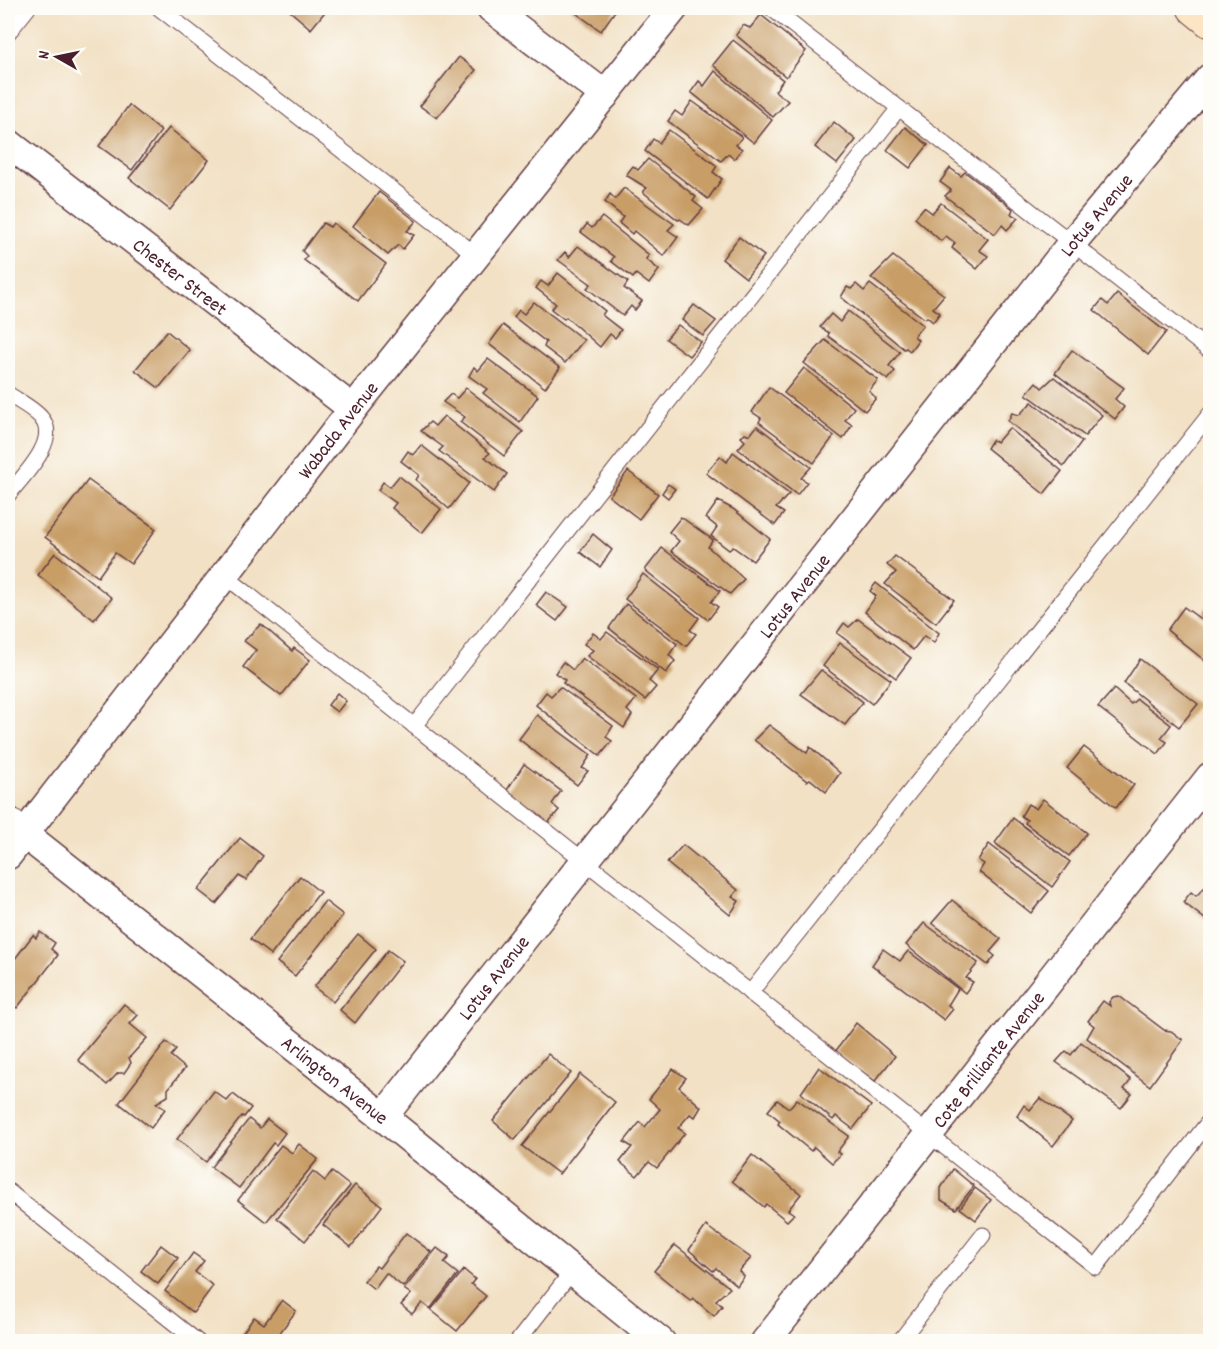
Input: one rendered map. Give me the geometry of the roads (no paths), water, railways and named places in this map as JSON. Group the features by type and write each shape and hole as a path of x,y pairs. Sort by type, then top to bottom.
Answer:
{"main road":[{"path":"1194,8 1210,21"}],"street":[{"path":"491,8 604,95"},
{"name":"Wabada Avenue","path":"13,837 674,8"},
{"name":"Lotus Avenue","path":"383,1117 586,863 1071,244 1210,78"},
{"name":"Chester Street","path":"8,143 352,409"},
{"name":"Cote Brilliante Avenue","path":"765,1341 1210,777"},
{"name":"Arlington Avenue","path":"13,837 383,1117 661,1341"}],"lane":[{"path":"8,33 28,8"},
{"path":"159,8 476,255"},
{"path":"771,8 1210,351"},
{"path":"414,726 899,108"},
{"path":"8,394 42,419 48,433 42,451 8,495"},
{"path":"750,993 1210,414"},
{"path":"224,575 1096,1267 1210,1120"},
{"path":"8,1191 198,1341"},
{"path":"898,1341 983,1235"},
{"path":"517,1341 573,1270"}]}
